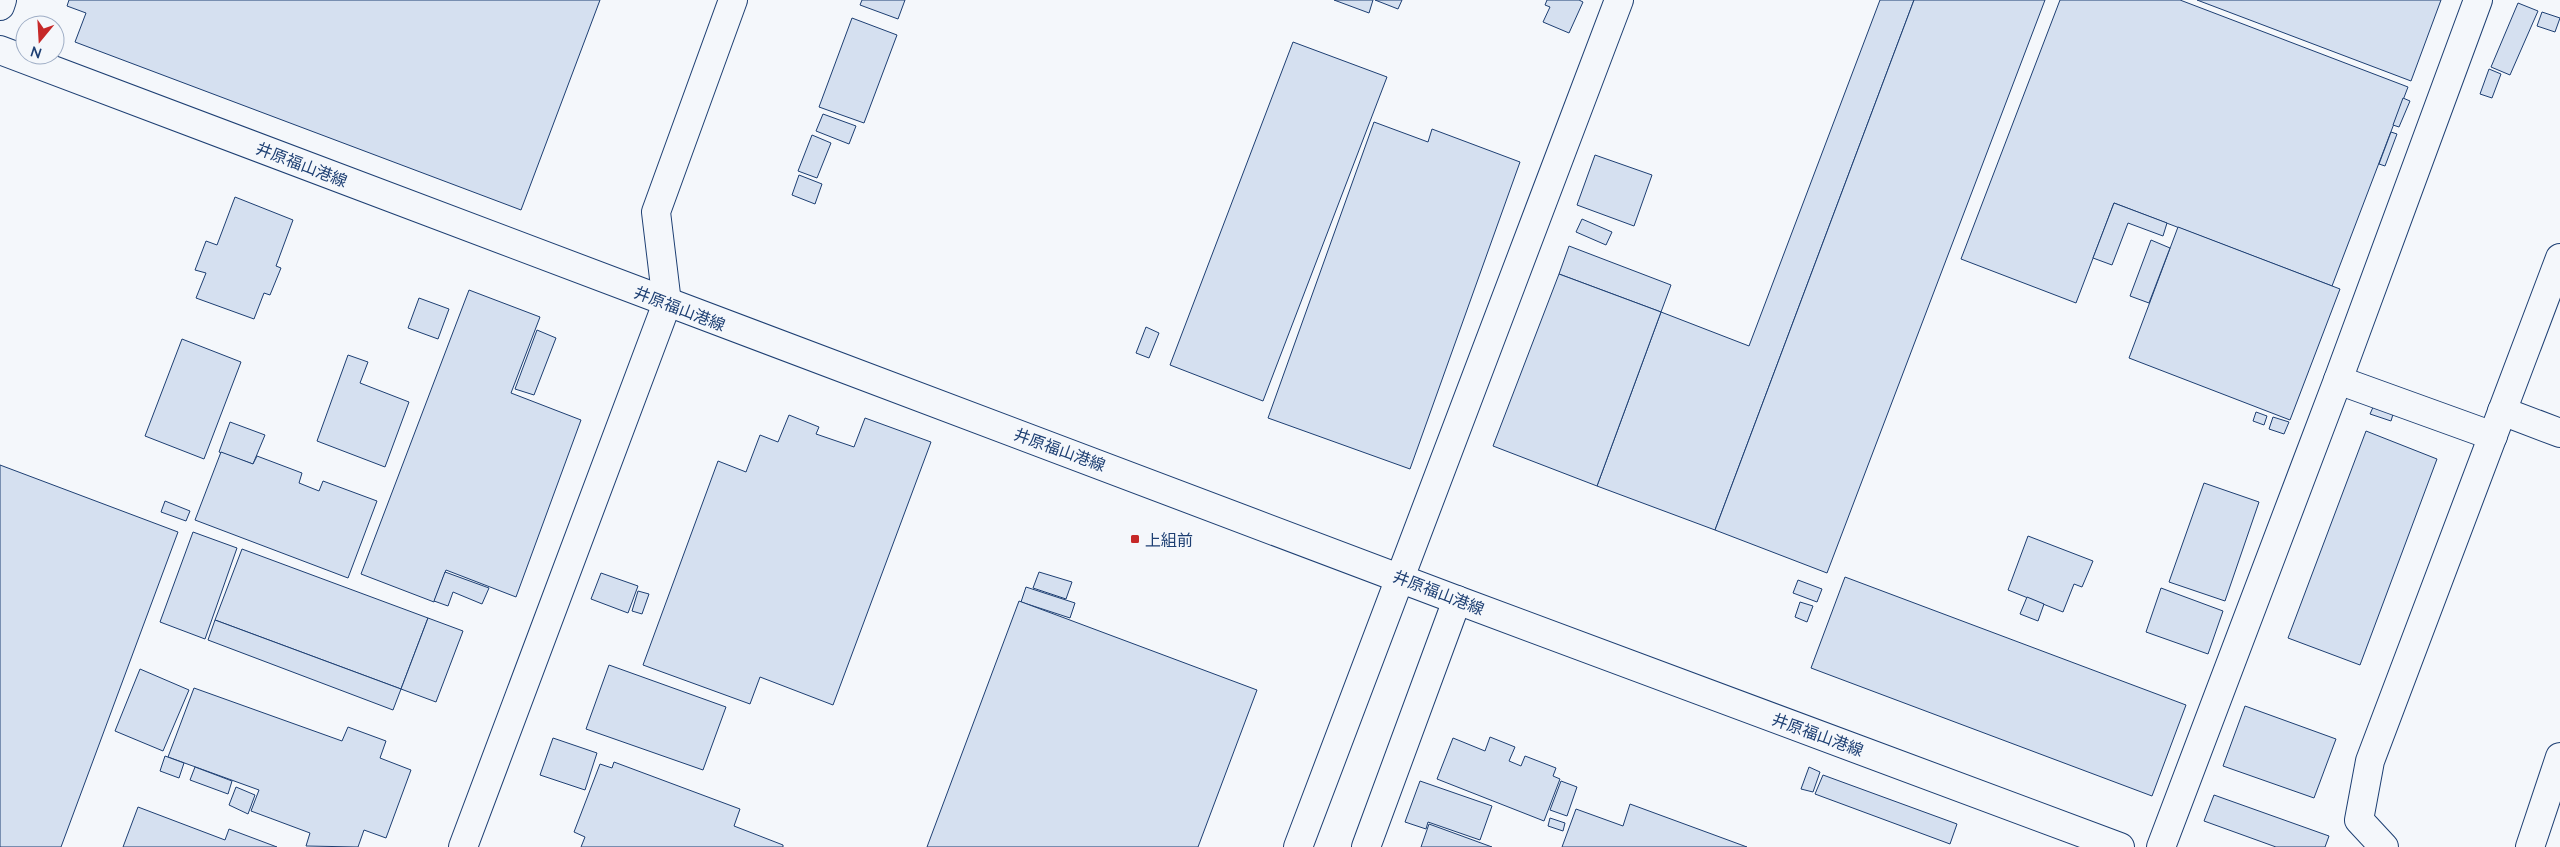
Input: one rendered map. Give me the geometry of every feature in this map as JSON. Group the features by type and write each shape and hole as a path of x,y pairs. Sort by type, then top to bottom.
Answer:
{"street":[{"path":"0,6 2,0"},
{"path":"463,847 667,303 656,212 733,0"},
{"path":"1298,847 1619,0"},
{"path":"2161,847 2338,380 2478,0"},
{"name":"井原福山港線","path":"0,50 1457,600 2120,847"},
{"path":"2384,847 2359,820 2370,761 2560,258"},
{"path":"2338,380 2493,436"},
{"path":"2502,411 2560,433"},
{"path":"1366,847 1457,600"},
{"path":"2530,847 2560,757"}],"building":[{"path":"69,0 600,0 521,210 75,42 86,13 67,6"},
{"path":"862,0 905,0 898,19 860,5"},
{"path":"1334,0 1373,0 1369,13"},
{"path":"1375,0 1402,0 1398,9"},
{"path":"1547,0 1579,0 1583,2 1569,33 1543,22 1550,7 1545,5"},
{"path":"1880,0 1914,0 1715,530 1597,486 1661,312 1749,346"},
{"path":"1914,0 2045,0 1827,573 1715,530"},
{"path":"2060,0 2180,0 2408,87 2332,286 2114,203 2076,303 1961,259"},
{"path":"2197,0 2441,0 2411,81"},
{"path":"2518,3 2538,11 2510,75 2491,67"},
{"path":"2542,12 2560,18 2555,32 2537,26"},
{"path":"852,18 897,35 864,123 819,107"},
{"path":"1293,42 1387,77 1263,401 1170,365"},
{"path":"2489,69 2501,74 2492,98 2480,94"},
{"path":"2403,98 2410,101 2399,127 2393,125"},
{"path":"823,114 856,126 849,144 816,131"},
{"path":"1374,122 1428,142 1432,129 1520,162 1410,469 1268,418"},
{"path":"2391,132 2397,134 2385,166 2379,164"},
{"path":"812,135 831,143 817,178 798,171"},
{"path":"1595,155 1652,175 1634,226 1577,205"},
{"path":"799,175 822,184 815,204 792,195"},
{"path":"235,197 293,220 276,266 281,268 270,295 264,293 254,319 196,298 206,273 195,270 206,241 217,245"},
{"path":"2114,203 2167,223 2163,236 2128,223 2112,265 2093,258"},
{"path":"1582,219 1612,232 1606,245 1576,232"},
{"path":"2178,227 2340,289 2290,420 2129,358"},
{"path":"2151,240 2170,248 2149,303 2130,296"},
{"path":"1569,246 1671,285 1661,312 1559,274"},
{"path":"1559,274 1661,312 1597,486 1493,446"},
{"path":"469,290 540,317 511,393 581,420 516,597 446,570 434,602 361,574"},
{"path":"419,298 449,309 438,339 408,328"},
{"path":"1146,327 1159,333 1149,358 1136,353"},
{"path":"537,330 556,338 534,395 515,389"},
{"path":"182,339 241,362 204,459 145,436"},
{"path":"348,355 368,362 360,383 409,402 385,467 317,441"},
{"path":"2374,405 2394,411 2391,421 2370,414"},
{"path":"2256,412 2267,416 2264,425 2253,421"},
{"path":"789,415 819,427 816,434 854,447 865,418 931,442 833,705 760,677 750,704 643,665 718,461 746,472 760,435 778,442"},
{"path":"2273,417 2289,422 2284,434 2269,429"},
{"path":"230,422 265,435 253,464 219,452"},
{"path":"2366,431 2437,459 2360,665 2288,638"},
{"path":"221,452 253,464 257,456 302,473 299,483 319,491 323,481 377,501 348,578 195,520"},
{"path":"0,465 178,532 61,847 0,847"},
{"path":"2204,483 2259,502 2225,601 2169,582"},
{"path":"165,501 190,511 186,521 161,512"},
{"path":"193,532 237,548 205,639 160,622"},
{"path":"2028,536 2093,561 2082,587 2074,584 2063,612 2008,590"},
{"path":"242,549 428,618 401,689 215,620"},
{"path":"445,572 489,588 482,604 453,592 448,606 434,601"},
{"path":"1039,572 1072,582 1066,599 1033,588"},
{"path":"601,573 638,586 628,613 591,599"},
{"path":"1845,577 2186,705 2152,796 1811,668"},
{"path":"1798,580 1822,589 1817,602 1793,593"},
{"path":"1026,587 1075,603 1070,618 1021,602"},
{"path":"2161,588 2223,611 2208,654 2146,632"},
{"path":"638,591 649,594 642,614 632,611"},
{"path":"2027,597 2044,604 2038,621 2020,614"},
{"path":"1019,601 1257,690 1198,847 927,847"},
{"path":"1800,602 1813,606 1807,622 1795,617"},
{"path":"428,618 463,631 436,702 401,689"},
{"path":"215,620 401,689 393,710 208,640"},
{"path":"609,665 726,707 703,770 586,729"},
{"path":"140,669 189,690 163,751 115,731"},
{"path":"194,688 342,741 348,727 386,741 380,758 411,770 386,838 364,830 358,847 306,846 310,833 251,811 259,790 168,757"},
{"path":"2245,706 2336,739 2314,798 2223,766"},
{"path":"1490,737 1515,747 1509,761 1521,766 1525,756 1556,768 1553,776 1560,779 1544,821 1437,779 1453,738 1485,751"},
{"path":"553,738 597,753 585,790 540,775"},
{"path":"165,756 184,763 179,778 160,771"},
{"path":"614,762 740,809 734,826 783,845 783,847 581,847 585,837 574,832 600,764 612,768"},
{"path":"195,767 232,781 228,794 190,780"},
{"path":"1809,767 1820,772 1813,792 1801,789"},
{"path":"1823,775 1957,824 1950,844 1815,794"},
{"path":"1420,781 1492,806 1480,840 1428,822 1426,829 1405,822"},
{"path":"1561,781 1577,787 1567,816 1550,810"},
{"path":"236,787 255,795 248,814 229,805"},
{"path":"2214,795 2329,836 2325,847 2276,847 2204,821"},
{"path":"1630,804 1747,847 1562,847 1576,809 1623,826"},
{"path":"138,807 225,840 229,829 277,847 123,847"},
{"path":"1550,818 1565,823 1563,831 1548,826"},
{"path":"1429,824 1492,847 1421,847"}],"place":[{"name":"上組前","path":"1135,539"}]}
